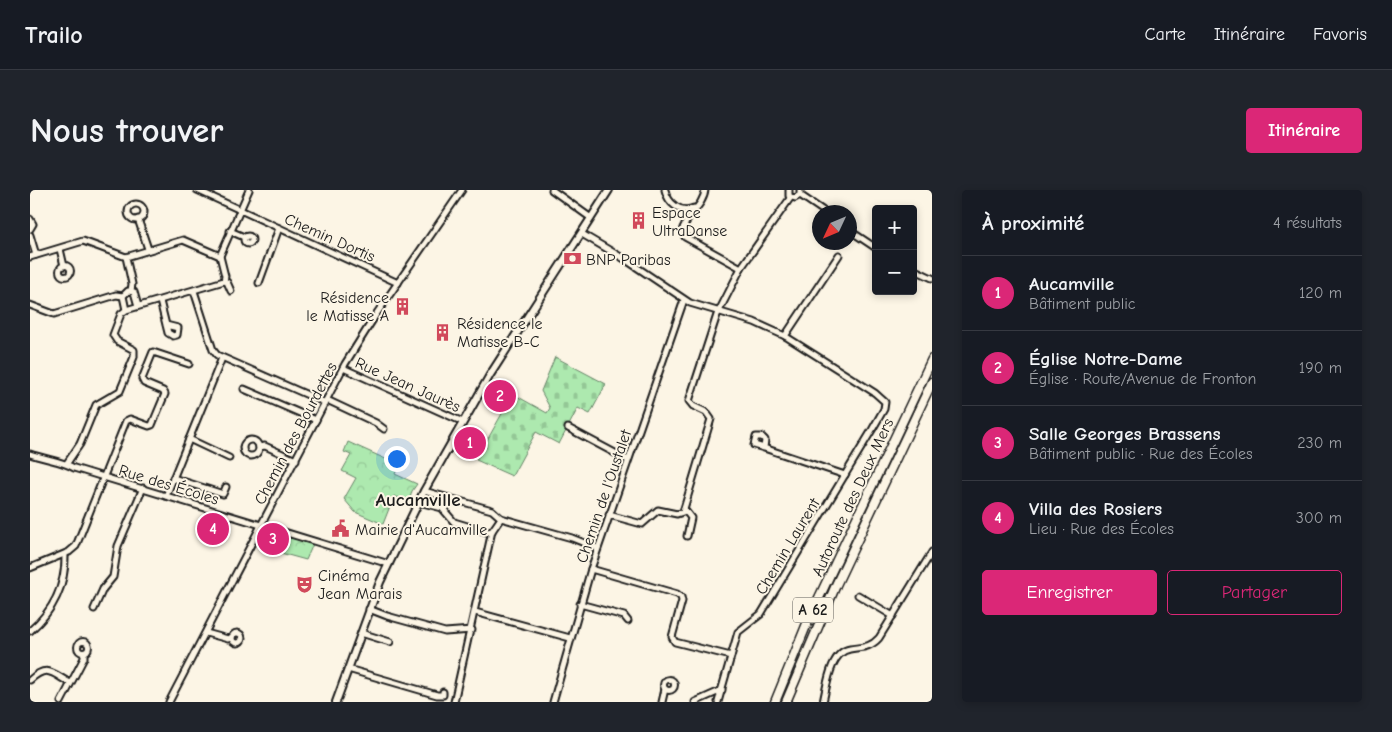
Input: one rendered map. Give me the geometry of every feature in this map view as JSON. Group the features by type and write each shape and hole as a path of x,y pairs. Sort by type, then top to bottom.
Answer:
{"highway":[{"name":"Autoroute des Deux Mers","path":"775,702 808,621 932,359"},
{"name":"Autoroute des Deux Mers","path":"786,702 836,585 932,382"}],"main road":[{"path":"338,701 369,609 388,564 424,491 479,395 610,190"}],"street":[{"name":"Chemin Dortis","path":"196,190 398,283"},
{"path":"224,281 225,276 220,256 249,190"},
{"name":"Chemin des Bourdettes","path":"169,702 343,368 362,336 462,190"},
{"path":"552,190 591,218"},
{"path":"665,190 667,197 676,206 686,210 695,207"},
{"path":"704,190 704,196 684,224 682,231 685,236 741,268"},
{"path":"789,190 791,197"},
{"path":"791,197 797,198 800,193 816,205"},
{"path":"609,515 642,524 658,510 680,514 684,509 710,419 706,412 693,406 690,397 719,312 741,268 791,197"},
{"path":"30,219 33,224 30,229"},
{"path":"138,219 148,249"},
{"path":"259,283 279,228"},
{"path":"230,231 244,237"},
{"path":"582,234 665,285 684,300 754,322 785,336 839,255"},
{"path":"30,235 36,255"},
{"path":"857,235 872,245"},
{"path":"30,257 88,241 126,257 183,240 220,256"},
{"path":"60,249 64,266"},
{"path":"126,257 132,284 131,291 138,306"},
{"path":"917,271 932,278"},
{"path":"67,463 80,444 96,405 101,400 120,391 134,358 134,350 117,341 113,335 121,314 138,306 224,281"},
{"path":"224,281 227,282 231,291"},
{"path":"30,306 54,314 116,295 123,296 131,291"},
{"path":"194,291 213,350 222,358 326,401 376,423 384,429"},
{"path":"123,296 126,310"},
{"name":"Chemin de l'Oustalet","path":"553,702 590,569 684,300"},
{"path":"160,301 166,325"},
{"name":"Chemin Laurent","path":"718,702 738,632 761,614 882,413 885,402 875,393 785,336"},
{"path":"30,568 65,554 76,546 126,421 130,419 149,426 152,425 165,394 163,391 144,383 142,379 153,352 189,364"},
{"path":"166,496 222,358"},
{"name":"Rue Jean Jaurès","path":"343,368 463,422"},
{"path":"244,390 316,420"},
{"path":"568,428 628,460"},
{"path":"189,439 229,458"},
{"path":"259,447 265,446 296,460"},
{"path":"764,448 845,475"},
{"name":"Rue des Écoles","path":"30,454 56,463 67,463 74,468 388,564"},
{"path":"173,478 223,494 226,487"},
{"path":"94,609 103,588 113,577 118,546 143,488"},
{"path":"424,491 492,510 501,518 572,538 597,548"},
{"path":"445,511 450,498"},
{"path":"419,502 445,511 458,524 488,532 492,531"},
{"path":"684,509 691,518 687,536"},
{"path":"454,702 456,686 465,660 472,630 492,531 501,518"},
{"path":"823,702 839,654 846,650 864,648 874,643 893,616 932,552"},
{"path":"30,631 44,619 52,607 64,576 65,554"},
{"path":"590,569 677,594 681,597 682,601 672,637 675,642 731,656"},
{"path":"858,595 893,616"},
{"path":"580,604 624,616 628,621"},
{"path":"369,609 445,632 472,630"},
{"path":"475,612 570,638"},
{"path":"206,633 228,639 232,637"},
{"path":"361,633 390,642"},
{"path":"61,702 84,658 84,653"},
{"path":"348,669 437,695 443,695 443,692"},
{"path":"30,680 40,671 46,670 70,683"},
{"path":"662,702 665,689"},
{"path":"695,702 722,690"}],"green space":[{"path":"555,357 606,384 590,414 578,408 559,444 536,432 512,476 476,460 513,394 547,413 550,408 541,391"},
{"path":"348,442 399,465 395,474 417,484 412,491 409,502 394,496 383,524 355,512 344,499 356,478 342,471 351,455 344,452"},
{"path":"291,538 313,544 306,560 277,552 280,544"}],"place":[{"name":"Espace UltraDanse","path":"638,221"},
{"name":"BNP Paribas","path":"572,259"},
{"name":"Résidence le Matisse A","path":"403,306"},
{"name":"Résidence le Matisse B-C","path":"443,332"},
{"name":"Église Notre-Dame","path":"500,396"},
{"name":"Aucamville","path":"470,443"},
{"name":"Villa des Rosiers","path":"213,529"},
{"name":"Mairie d'Aucamville","path":"341,529"},
{"name":"Salle Georges Brassens","path":"273,539"},
{"name":"Cinéma Jean Marais","path":"304,584"}],"district":[{"name":"Aucamville","path":"418,499"}]}
